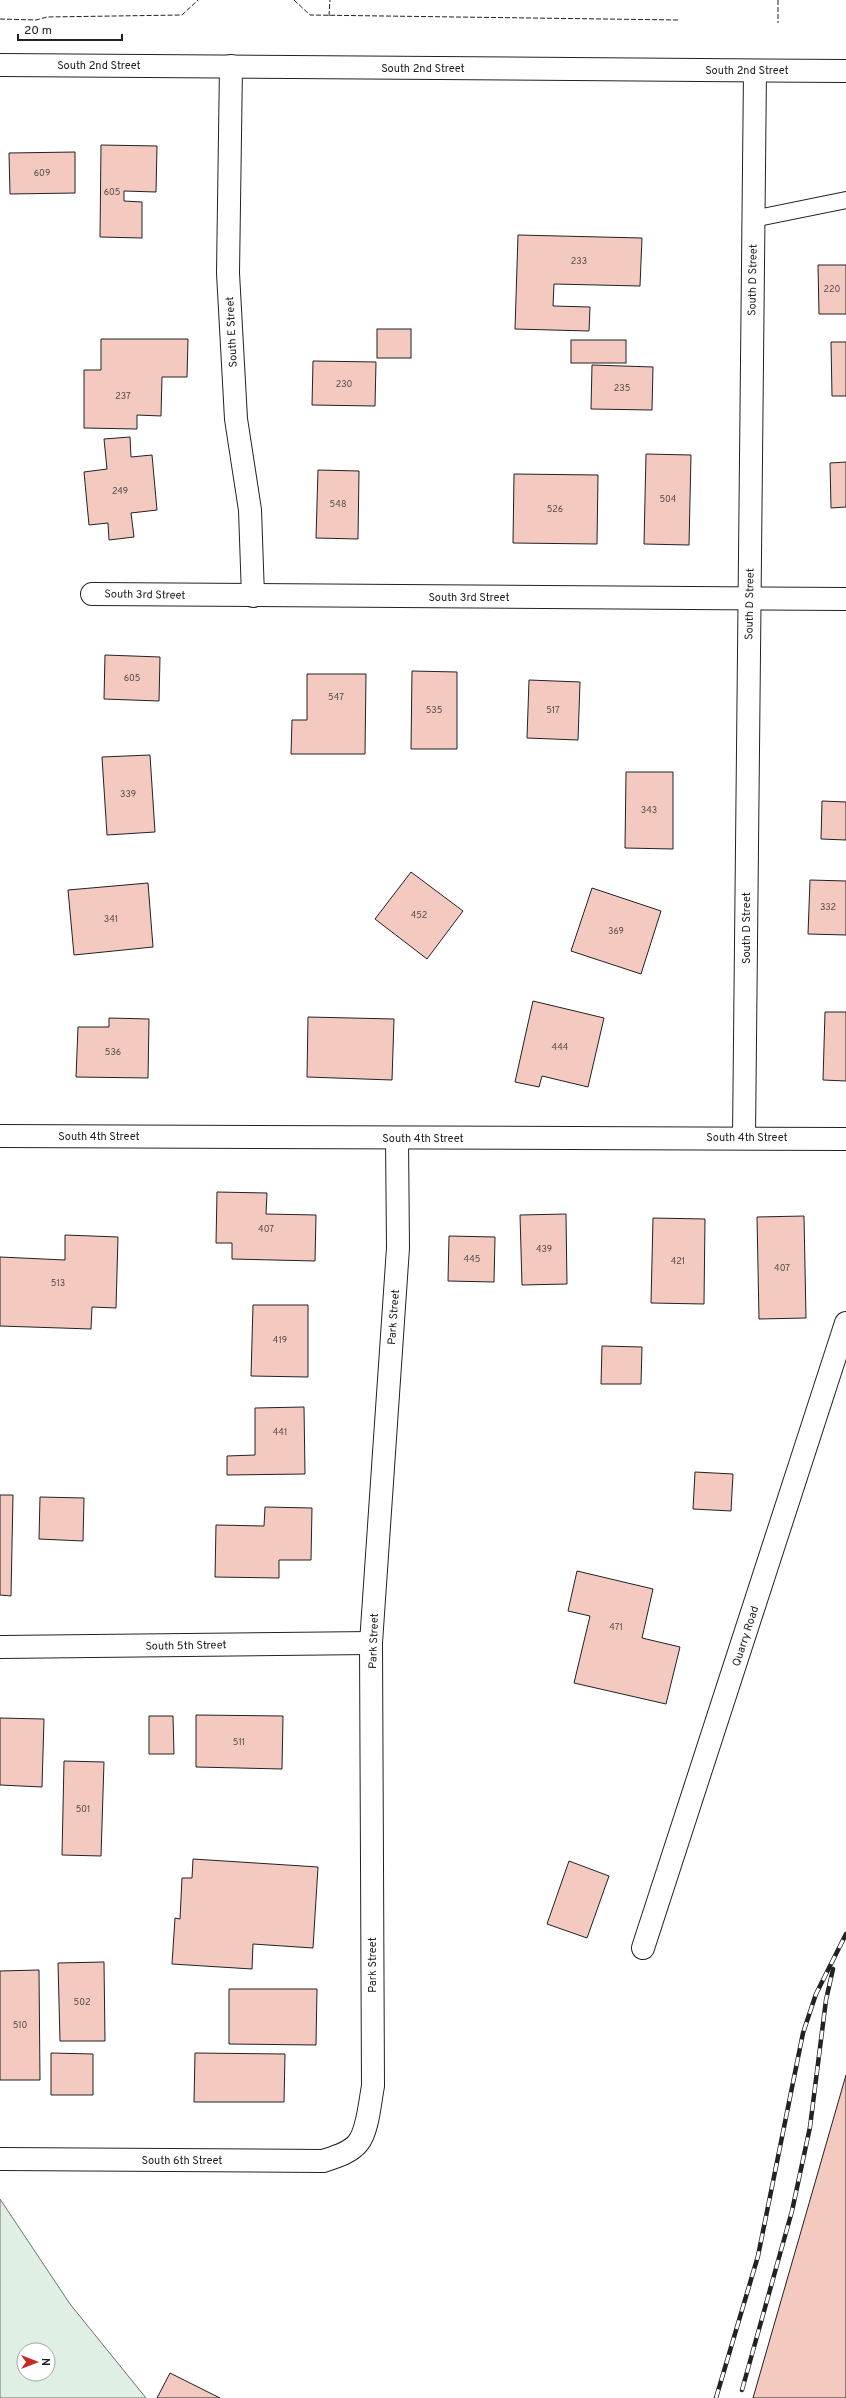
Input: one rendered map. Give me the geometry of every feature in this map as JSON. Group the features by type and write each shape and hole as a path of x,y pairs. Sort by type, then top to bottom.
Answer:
{"street":[{"name":"South 2nd Street","path":"0,65 846,71"},
{"name":"South E Street","path":"231,66 228,273 236,419 250,510 253,596"},
{"name":"South D Street","path":"744,1137 755,70"},
{"name":"South 3rd Street","path":"92,594 846,599"},
{"name":"South 4th Street","path":"0,1136 397,1138 744,1137 846,1139"},
{"name":"Park Street","path":"359,2142 367,2118 373,2086 371,1643 398,1248 397,1138"},
{"name":"Quarry Road","path":"643,1948 846,1323"},
{"name":"South 5th Street","path":"0,1647 371,1643"},
{"name":"South 6th Street","path":"0,2159 323,2161 342,2155 359,2142"}],"lane":[{"path":"753,219 846,200"}],"green space":[{"path":"0,2199 70,2304 146,2398 0,2398"}],"building":[{"path":"101,145 157,146 156,192 124,191 124,201 142,202 142,238 100,237"},
{"path":"75,152 75,193 10,194 9,153"},
{"path":"518,235 642,238 640,286 554,284 553,306 590,307 589,331 515,329"},
{"path":"818,265 846,265 846,314 819,314"},
{"path":"377,329 411,329 411,358 377,358"},
{"path":"101,339 188,339 187,377 162,377 161,416 137,415 137,429 84,428 84,370 101,370"},
{"path":"571,340 626,340 626,363 571,363"},
{"path":"831,342 846,342 846,396 832,396"},
{"path":"313,361 376,362 375,406 312,405"},
{"path":"592,365 653,367 652,410 591,409"},
{"path":"130,437 131,457 152,455 157,510 131,513 134,537 109,540 108,523 89,525 84,472 107,469 104,439"},
{"path":"646,454 691,455 689,545 644,544"},
{"path":"846,462 846,507 831,508 830,463"},
{"path":"318,470 359,471 358,539 316,538"},
{"path":"514,474 598,475 597,544 513,543"},
{"path":"105,655 160,657 159,701 104,699"},
{"path":"412,671 457,672 457,749 411,749"},
{"path":"307,674 366,674 365,754 291,754 292,720 307,720"},
{"path":"529,680 580,682 578,740 527,738"},
{"path":"150,755 155,832 107,835 102,757"},
{"path":"626,772 673,772 673,849 625,848"},
{"path":"822,801 846,802 846,840 821,839"},
{"path":"411,872 463,911 427,959 375,919"},
{"path":"810,880 846,881 846,935 808,934"},
{"path":"148,883 153,947 74,955 68,890"},
{"path":"592,888 661,911 641,974 571,951"},
{"path":"533,1001 604,1018 588,1087 542,1076 539,1087 515,1082"},
{"path":"825,1012 846,1012 846,1081 823,1080"},
{"path":"308,1017 394,1019 392,1080 307,1077"},
{"path":"109,1018 149,1019 148,1078 76,1077 78,1027 109,1027"},
{"path":"217,1192 267,1193 266,1214 316,1215 315,1261 232,1259 232,1243 216,1243"},
{"path":"566,1214 567,1284 522,1285 520,1215"},
{"path":"804,1216 806,1318 759,1319 757,1217"},
{"path":"653,1218 705,1219 704,1304 651,1303"},
{"path":"65,1235 118,1237 116,1308 92,1307 91,1329 0,1326 0,1257 65,1260"},
{"path":"449,1236 495,1237 494,1282 448,1281"},
{"path":"253,1305 308,1305 308,1377 251,1376"},
{"path":"602,1346 642,1347 641,1384 601,1384"},
{"path":"304,1407 305,1474 227,1475 227,1456 255,1455 255,1408"},
{"path":"695,1472 733,1474 731,1511 693,1509"},
{"path":"0,1495 13,1495 11,1596 0,1595"},
{"path":"40,1497 84,1498 83,1541 39,1539"},
{"path":"265,1507 312,1508 311,1560 279,1560 279,1578 215,1577 216,1525 264,1526"},
{"path":"577,1571 653,1589 642,1638 680,1647 666,1704 574,1683 590,1616 568,1611"},
{"path":"196,1715 283,1716 282,1769 196,1767"},
{"path":"149,1716 173,1716 174,1754 149,1754"},
{"path":"0,1718 44,1719 42,1787 0,1785"},
{"path":"64,1761 104,1762 101,1856 62,1855"},
{"path":"193,1859 318,1867 313,1948 253,1944 252,1969 172,1964 175,1918 180,1919 182,1878 192,1878"},
{"path":"569,1861 609,1876 587,1938 547,1924"},
{"path":"104,1962 105,2041 60,2041 58,1963"},
{"path":"39,1970 40,2080 0,2080 0,1971"},
{"path":"229,1989 317,1989 316,2045 229,2044"},
{"path":"51,2053 93,2054 93,2095 51,2095"},
{"path":"195,2053 285,2054 284,2102 194,2102"},
{"path":"846,2075 846,2398 753,2398"},
{"path":"170,2373 220,2398 157,2398"}],"railway":[{"path":"716,2398 758,2256 803,2033 816,1994 846,1934"},
{"path":"742,2390 792,2211 810,2127 826,2000 833,1969"}],"fence":[{"path":"0,19 36,20 47,17 182,15 198,0"},
{"path":"294,0 310,15 678,20"},
{"path":"329,16 330,0"},
{"path":"778,0 778,23"}]}
